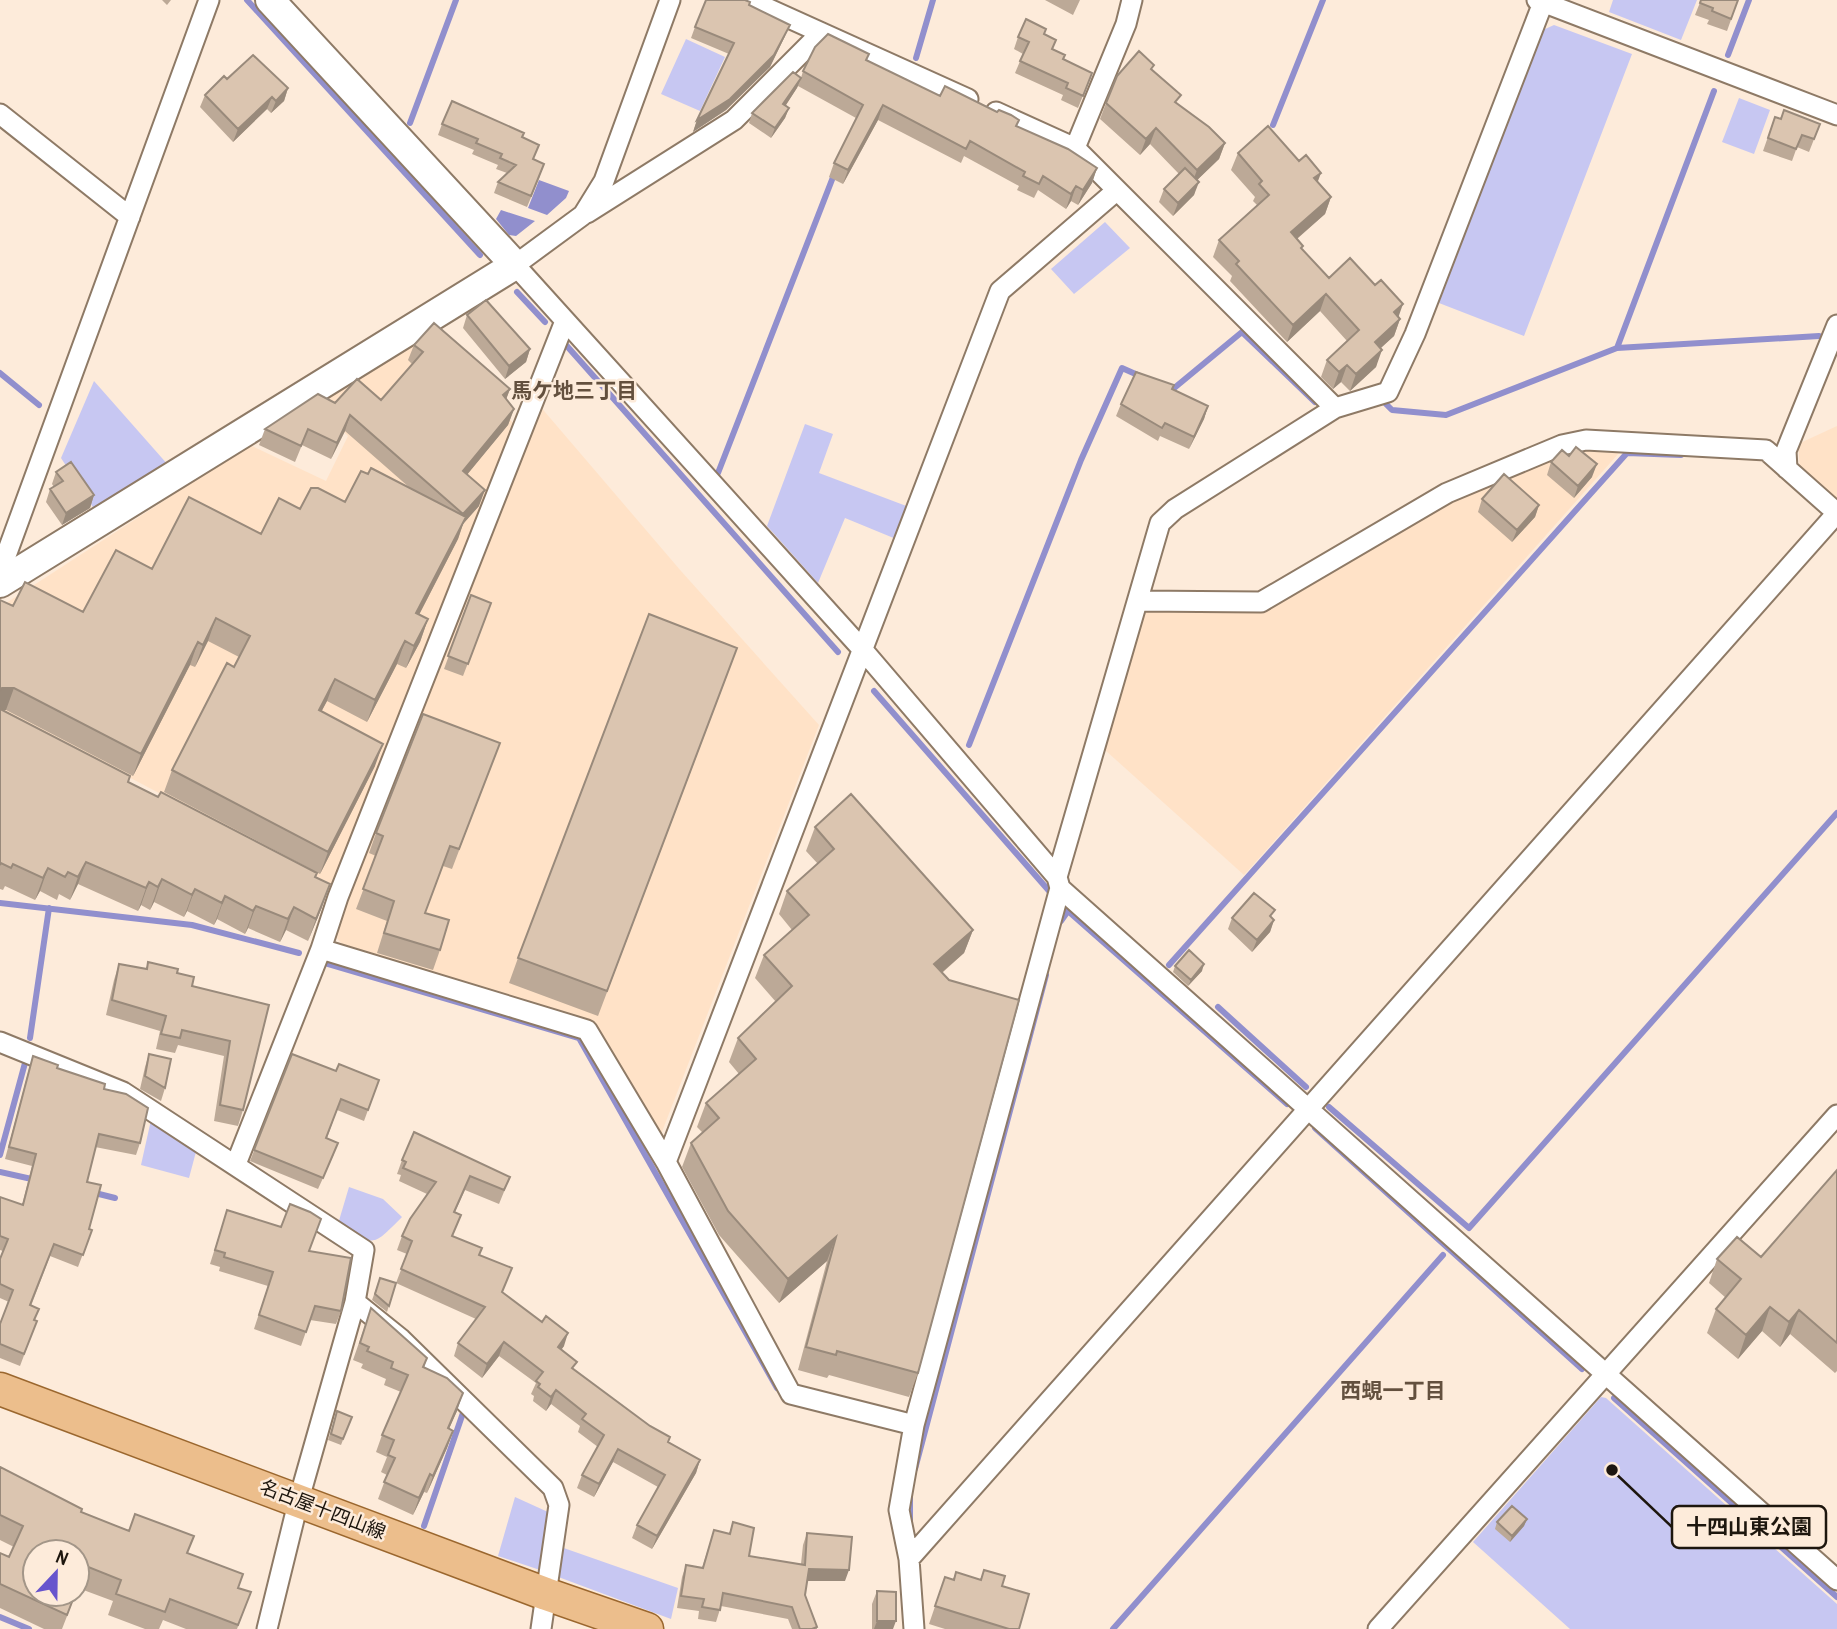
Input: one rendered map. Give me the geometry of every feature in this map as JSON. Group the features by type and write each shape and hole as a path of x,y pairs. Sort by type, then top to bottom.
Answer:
{"main road":[{"name":"名古屋十四山線","path":"0,1389 299,1499 546,1594 647,1629"}],"street":[{"path":"0,572 209,0"},
{"path":"270,0 515,265 862,649 1059,882 1837,1580"},
{"path":"583,215 604,181 670,0"},
{"path":"749,0 1075,148 1335,408"},
{"path":"1075,148 1126,24 1132,0"},
{"path":"914,1629 909,1559 899,1510 914,1425 1059,882 1160,523 1175,509 1335,408 1388,392 1415,334 1541,1 1837,115"},
{"path":"0,583 515,265 583,215 734,120 821,33"},
{"path":"0,114 130,217"},
{"path":"666,1162 1000,291 1116,191"},
{"path":"236,1164 321,949 332,893 565,321"},
{"path":"1787,469 1786,451 1837,325"},
{"path":"909,1559 1837,513 1766,450 1586,440 1562,445 1447,493 1261,602 1138,601"},
{"path":"321,949 587,1030 666,1162 791,1394 914,1425"},
{"path":"0,1042 123,1093 236,1164 364,1250 355,1302 299,1499 267,1629"},
{"path":"1378,1629 1607,1376 1837,1115"},
{"path":"355,1302 401,1339 553,1488 559,1504 541,1629"}],"shaded area":[{"path":"1613,0 1697,0 1681,40 1609,12"},
{"path":"1554,25 1632,54 1524,336 1439,303 1543,30"},
{"path":"686,39 725,57 700,111 661,94"},
{"path":"1739,98 1770,110 1754,154 1722,142"},
{"path":"539,180 569,191 566,198 547,215 528,208"},
{"path":"501,210 535,221 516,236 509,235 496,219"},
{"path":"1105,222 1130,248 1074,294 1051,269"},
{"path":"432,333 514,424 333,885 0,709 0,607 250,445 326,481 348,436 315,405"},
{"path":"94,381 169,466 96,512 61,458"},
{"path":"539,405 681,571 819,725 660,1137 591,1025 346,949 337,938 339,921"},
{"path":"805,424 833,434 819,473 909,507 896,539 845,518 818,583 767,526"},
{"path":"1837,426 1837,502 1800,468 1798,444"},
{"path":"1572,450 1619,453 1244,875 1105,750 1143,615 1153,606 1256,612 1452,500"},
{"path":"151,1120 197,1148 189,1178 141,1165"},
{"path":"349,1187 383,1199 402,1217 378,1239 367,1240 360,1237 338,1224"},
{"path":"1601,1397 1606,1398 1837,1604 1837,1629 1570,1629 1473,1542"},
{"path":"515,1497 548,1512 540,1570 498,1556"},
{"path":"558,1546 678,1588 671,1619 553,1575"}],"building":[{"path":"706,0 745,0 750,2 749,5 790,25 774,55 730,99 697,120 734,43 695,27"},
{"path":"1701,0 1738,0 1731,19 1712,11 1713,8 1700,3"},
{"path":"1026,19 1046,29 1044,34 1056,40 1052,49 1065,55 1063,59 1092,73 1083,96 1066,88 1068,83 1020,61 1029,42 1018,37"},
{"path":"828,34 869,54 866,60 940,96 945,86 997,112 999,110 1011,115 1019,120 1016,126 1068,149 1097,168 1083,190 1076,186 1071,194 1043,176 1039,184 1023,176 1025,172 970,141 966,149 883,105 848,170 834,163 863,105 803,71 815,47"},
{"path":"1139,51 1154,65 1151,69 1181,95 1175,102 1209,127 1225,143 1197,170 1156,128 1146,139 1106,103 1117,76"},
{"path":"253,55 288,88 276,101 272,97 238,129 205,95 224,76 227,79"},
{"path":"793,72 801,78 783,104 789,108 775,128 752,113"},
{"path":"452,101 524,133 522,137 539,145 533,159 544,164 531,196 498,182 516,165 500,158 502,154 476,143 478,139 442,124"},
{"path":"1784,110 1820,124 1814,139 1802,135 1796,149 1768,138 1775,117 1781,119"},
{"path":"1268,126 1299,161 1306,155 1321,173 1314,178 1331,197 1291,232 1303,246 1301,248 1329,278 1350,258 1375,285 1381,280 1403,304 1394,312 1400,319 1375,342 1382,350 1356,374 1347,365 1339,372 1327,360 1359,330 1326,294 1293,325 1236,264 1239,261 1219,240 1269,195 1259,184 1262,181 1238,153"},
{"path":"1185,168 1199,182 1178,203 1164,189"},
{"path":"486,300 530,349 509,366 467,315"},
{"path":"434,323 510,389 503,395 514,409 463,471 485,490 463,514 350,415 337,443 308,429 301,446 265,429 318,394 335,403 357,379 381,400 423,352 414,345"},
{"path":"1136,372 1174,385 1172,389 1208,406 1194,437 1165,423 1162,428 1121,404"},
{"path":"1576,447 1597,464 1578,486 1551,462 1562,450 1569,456"},
{"path":"71,462 94,495 66,513 50,489 63,481 56,472"},
{"path":"371,468 466,517 416,613 428,619 414,646 405,641 375,700 335,679 319,710 383,744 328,852 172,770 227,663 234,667 250,636 216,618 203,645 198,642 141,754 14,688 0,690 0,600 13,606 25,582 83,612 116,550 152,569 189,497 261,534 279,498 300,509 311,488 318,488 345,502 361,471 368,474"},
{"path":"1504,474 1539,505 1517,530 1482,499"},
{"path":"471,595 491,603 468,664 448,656"},
{"path":"649,614 737,648 607,991 518,958"},
{"path":"0,707 130,776 128,782 158,797 161,792 317,873 315,877 330,884 316,919 294,907 288,919 256,906 253,911 225,896 222,903 195,889 192,895 162,879 158,887 149,882 146,888 86,862 78,877 68,872 65,877 48,868 43,878 13,864 11,868 1,863 0,865"},
{"path":"423,714 500,743 459,849 450,846 425,913 449,920 440,950 384,933 394,901 363,889 383,836 376,833"},
{"path":"851,794 973,930 934,964 949,980 1019,1000 918,1373 837,1351 836,1355 806,1347 836,1237 788,1279 728,1211 691,1143 719,1118 706,1103 756,1059 738,1038 792,986 764,955 809,915 787,891 834,849 815,827"},
{"path":"1254,893 1275,910 1270,916 1274,920 1257,940 1232,918"},
{"path":"1189,950 1204,964 1191,980 1175,966"},
{"path":"148,962 178,969 177,973 194,977 192,986 269,1005 243,1110 220,1105 230,1041 182,1030 180,1038 161,1034 166,1016 112,1000 119,964 147,969"},
{"path":"149,1054 171,1059 165,1088 145,1076"},
{"path":"292,1054 336,1071 339,1064 379,1080 368,1110 341,1099 326,1138 338,1143 323,1178 254,1150"},
{"path":"33,1056 58,1065 57,1068 105,1084 104,1089 126,1094 148,1108 140,1143 99,1134 87,1182 101,1185 89,1229 92,1230 83,1255 54,1244 30,1305 39,1309 24,1354 0,1344 0,1324 13,1290 0,1284 0,1259 8,1239 0,1236 0,1197 23,1205 36,1154 9,1147"},
{"path":"414,1132 510,1177 504,1190 470,1176 454,1212 461,1215 452,1236 482,1248 479,1255 512,1268 502,1292 542,1322 546,1316 568,1333 558,1347 577,1362 572,1368 650,1426 670,1437 668,1442 700,1460 657,1536 637,1525 665,1475 618,1449 599,1484 582,1475 604,1435 582,1419 586,1414 556,1390 551,1397 538,1387 540,1384 536,1381 543,1372 504,1342 487,1364 458,1343 485,1307 401,1269 412,1241 402,1236 410,1219 436,1182 403,1168 406,1162 402,1160"},
{"path":"1837,1170 1837,1343 1799,1310 1789,1322 1770,1307 1746,1335 1716,1309 1741,1279 1717,1259 1737,1237 1761,1257"},
{"path":"290,1204 321,1219 309,1251 351,1258 341,1311 315,1306 306,1332 259,1315 273,1272 224,1257 225,1253 215,1250 227,1210 281,1227"},
{"path":"380,1278 396,1283 389,1306 375,1294"},
{"path":"371,1308 427,1358 423,1367 447,1378 463,1393 448,1428 453,1431 433,1476 430,1474 419,1498 384,1482 395,1458 388,1455 394,1440 382,1435 408,1375 391,1368 393,1362 367,1351 369,1347 360,1343"},
{"path":"337,1411 352,1417 343,1439 331,1434"},
{"path":"0,1467 82,1509 81,1512 129,1531 135,1514 194,1536 187,1553 243,1574 238,1588 251,1592 238,1625 170,1599 165,1612 116,1594 121,1580 91,1568 91,1538 21,1538 21,1594 0,1584 0,1553 9,1557 23,1526 0,1515"},
{"path":"1512,1506 1527,1519 1512,1536 1497,1522"},
{"path":"733,1522 754,1528 749,1556 805,1565 807,1533 852,1537 849,1570 809,1569 805,1595 817,1627 800,1629 792,1607 723,1593 720,1610 702,1607 704,1599 681,1596 686,1565 703,1568 714,1530 730,1534"},
{"path":"984,1570 1005,1576 1002,1586 1029,1594 1019,1629 1009,1629 935,1606 945,1577 954,1580 956,1572 981,1580"},
{"path":"877,1591 896,1592 896,1621 877,1621"},
{"path":"52,1608 70,1608 67,1615"}],"waterway":[{"path":"247,0 480,255"},
{"path":"410,123 456,0"},
{"path":"916,58 933,0"},
{"path":"1273,125 1323,0"},
{"path":"1728,55 1749,0"},
{"path":"1617,348 1714,91"},
{"path":"718,473 835,172"},
{"path":"517,292 545,322"},
{"path":"1166,386 1173,389 1242,332 1315,402"},
{"path":"1386,404 1392,410 1446,415 1617,348 1819,336"},
{"path":"566,345 838,652"},
{"path":"969,745 1081,460 1122,368 1140,376"},
{"path":"0,373 39,405"},
{"path":"1169,965 1627,453 1681,455"},
{"path":"874,691 1050,892"},
{"path":"1329,1107 1469,1228 1837,813"},
{"path":"0,903 192,925 299,953"},
{"path":"30,1038 49,908"},
{"path":"1061,921 1068,911 1287,1104"},
{"path":"325,963 579,1038 777,1388"},
{"path":"915,1469 1046,975"},
{"path":"1218,1007 1306,1087"},
{"path":"0,1155 25,1063"},
{"path":"1315,1128 1582,1369"},
{"path":"0,1172 36,1180"},
{"path":"91,1192 115,1198"},
{"path":"1113,1629 1443,1255"},
{"path":"1614,1398 1837,1597"},
{"path":"424,1526 464,1410"},
{"path":"910,1496 910,1524"},
{"path":"0,1617 29,1629"}],"place":[{"name":"十四山東公園","path":"1612,1470"}],"district":[{"name":"馬ケ地三丁目","path":"574,391"},
{"name":"西蜆一丁目","path":"1393,1391"}]}
